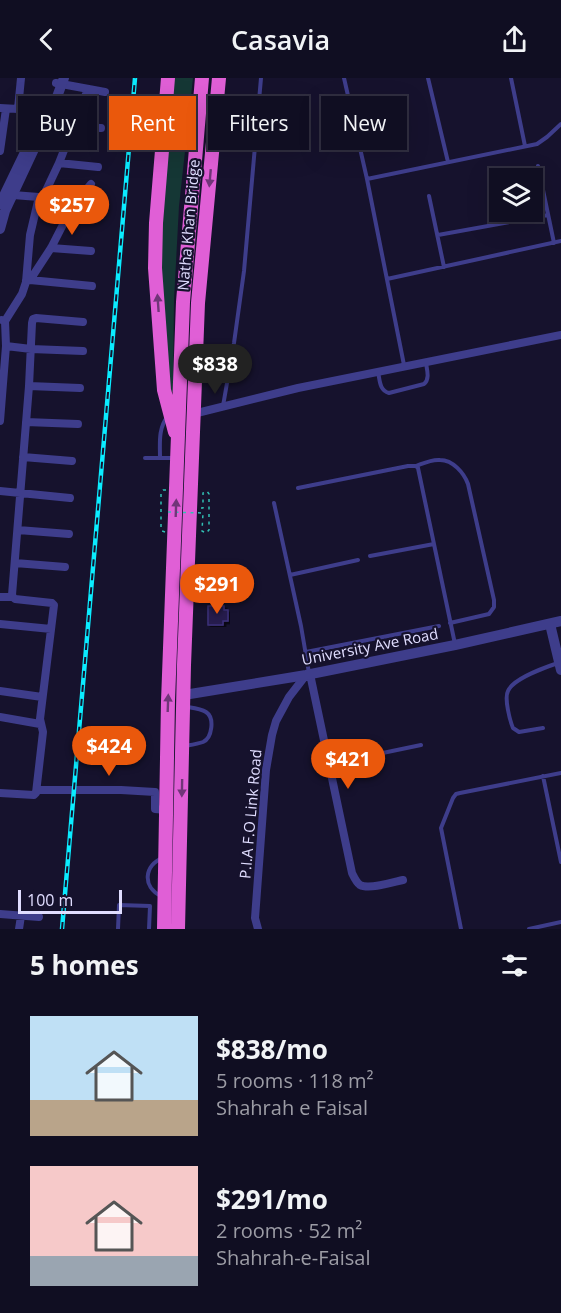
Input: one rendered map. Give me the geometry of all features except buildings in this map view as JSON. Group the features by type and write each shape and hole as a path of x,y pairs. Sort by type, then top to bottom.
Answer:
{"highway":[{"path":"168,78 156,223 155,268 164,390 178,443"},
{"name":"Natha Khan Bridge","path":"191,303 202,78"},
{"name":"Natha Khan Bridge","path":"191,303 219,78"},
{"path":"178,929 193,414 191,303"},
{"path":"164,929 168,701 178,443 191,303"}],"street":[{"path":"19,96 21,78"},
{"path":"60,81 105,92"},
{"path":"52,96 60,81"},
{"path":"4,201 51,113 60,81"},
{"path":"85,96 88,89"},
{"path":"0,151 3,108 18,109"},
{"path":"97,128 101,128"},
{"path":"0,229 4,201 27,150"},
{"path":"28,281 30,235 41,197 64,150"},
{"path":"59,164 98,167"},
{"path":"0,421 6,346 3,320 51,248 77,200 91,184"},
{"path":"4,201 41,197 77,200"},
{"path":"51,248 91,251"},
{"path":"28,281 92,286"},
{"path":"14,597 12,595 33,319 83,322"},
{"path":"193,414 298,388 561,335"},
{"path":"6,346 83,351"},
{"path":"29,386 80,388"},
{"path":"26,422 78,424"},
{"path":"23,457 72,460"},
{"path":"0,491 70,498"},
{"path":"18,530 69,534"},
{"path":"15,563 65,567"},
{"path":"0,597 14,597 53,604 39,719 43,732 37,790 34,795 0,793"},
{"path":"555,623 560,667"},
{"name":"University Ave Road","path":"184,701 555,623"},
{"path":"0,624 51,629"},
{"path":"308,675 354,878 364,886 404,880"},
{"name":"P.I.A F.O Link Road","path":"258,929 255,918 268,758 276,721 289,697 308,675"},
{"path":"0,691 42,697"},
{"path":"0,717 40,724"},
{"path":"37,790 155,792 155,809 166,810"},
{"path":"0,914 39,917"},
{"path":"19,929 21,916"}],"lane":[{"path":"223,406 244,271 261,78"},
{"path":"344,78 367,178 404,366"},
{"path":"428,78 448,162"},
{"path":"511,78 525,146"},
{"path":"367,178 537,144 561,124"},
{"path":"538,166 554,243"},
{"path":"429,196 444,267"},
{"path":"438,236 548,215"},
{"path":"387,279 561,241"},
{"path":"378,372 381,387 389,393 424,384 428,377 426,362"},
{"path":"160,458 162,425 169,414"},
{"path":"145,458 178,458"},
{"path":"298,488 416,466 432,460 441,459 460,470 468,483 494,607 489,614 450,623"},
{"path":"416,466 455,645"},
{"path":"274,503 306,652 308,675"},
{"path":"370,556 434,543"},
{"path":"290,575 358,560"},
{"path":"306,652 438,626"},
{"path":"543,728 519,732 513,728 507,691 513,684 543,668 560,667"},
{"path":"183,747 205,741 210,735 211,721 206,712 184,701"},
{"path":"329,764 421,745"},
{"path":"461,929 441,828 453,798 460,793 561,772"},
{"path":"543,776 561,862"},
{"path":"118,929 119,905 150,906 148,929"},
{"path":"530,929 561,922"}],"path":[{"path":"168,512 203,513 202,531 207,533 209,530 209,494 207,491 203,493 203,508 189,508"}],"green space":[{"path":"171,78 193,78 191,96 169,96"},
{"path":"164,150 185,150 179,206 174,300 173,392 167,391 158,221"}],"railway":[{"path":"62,929 135,78"}]}
